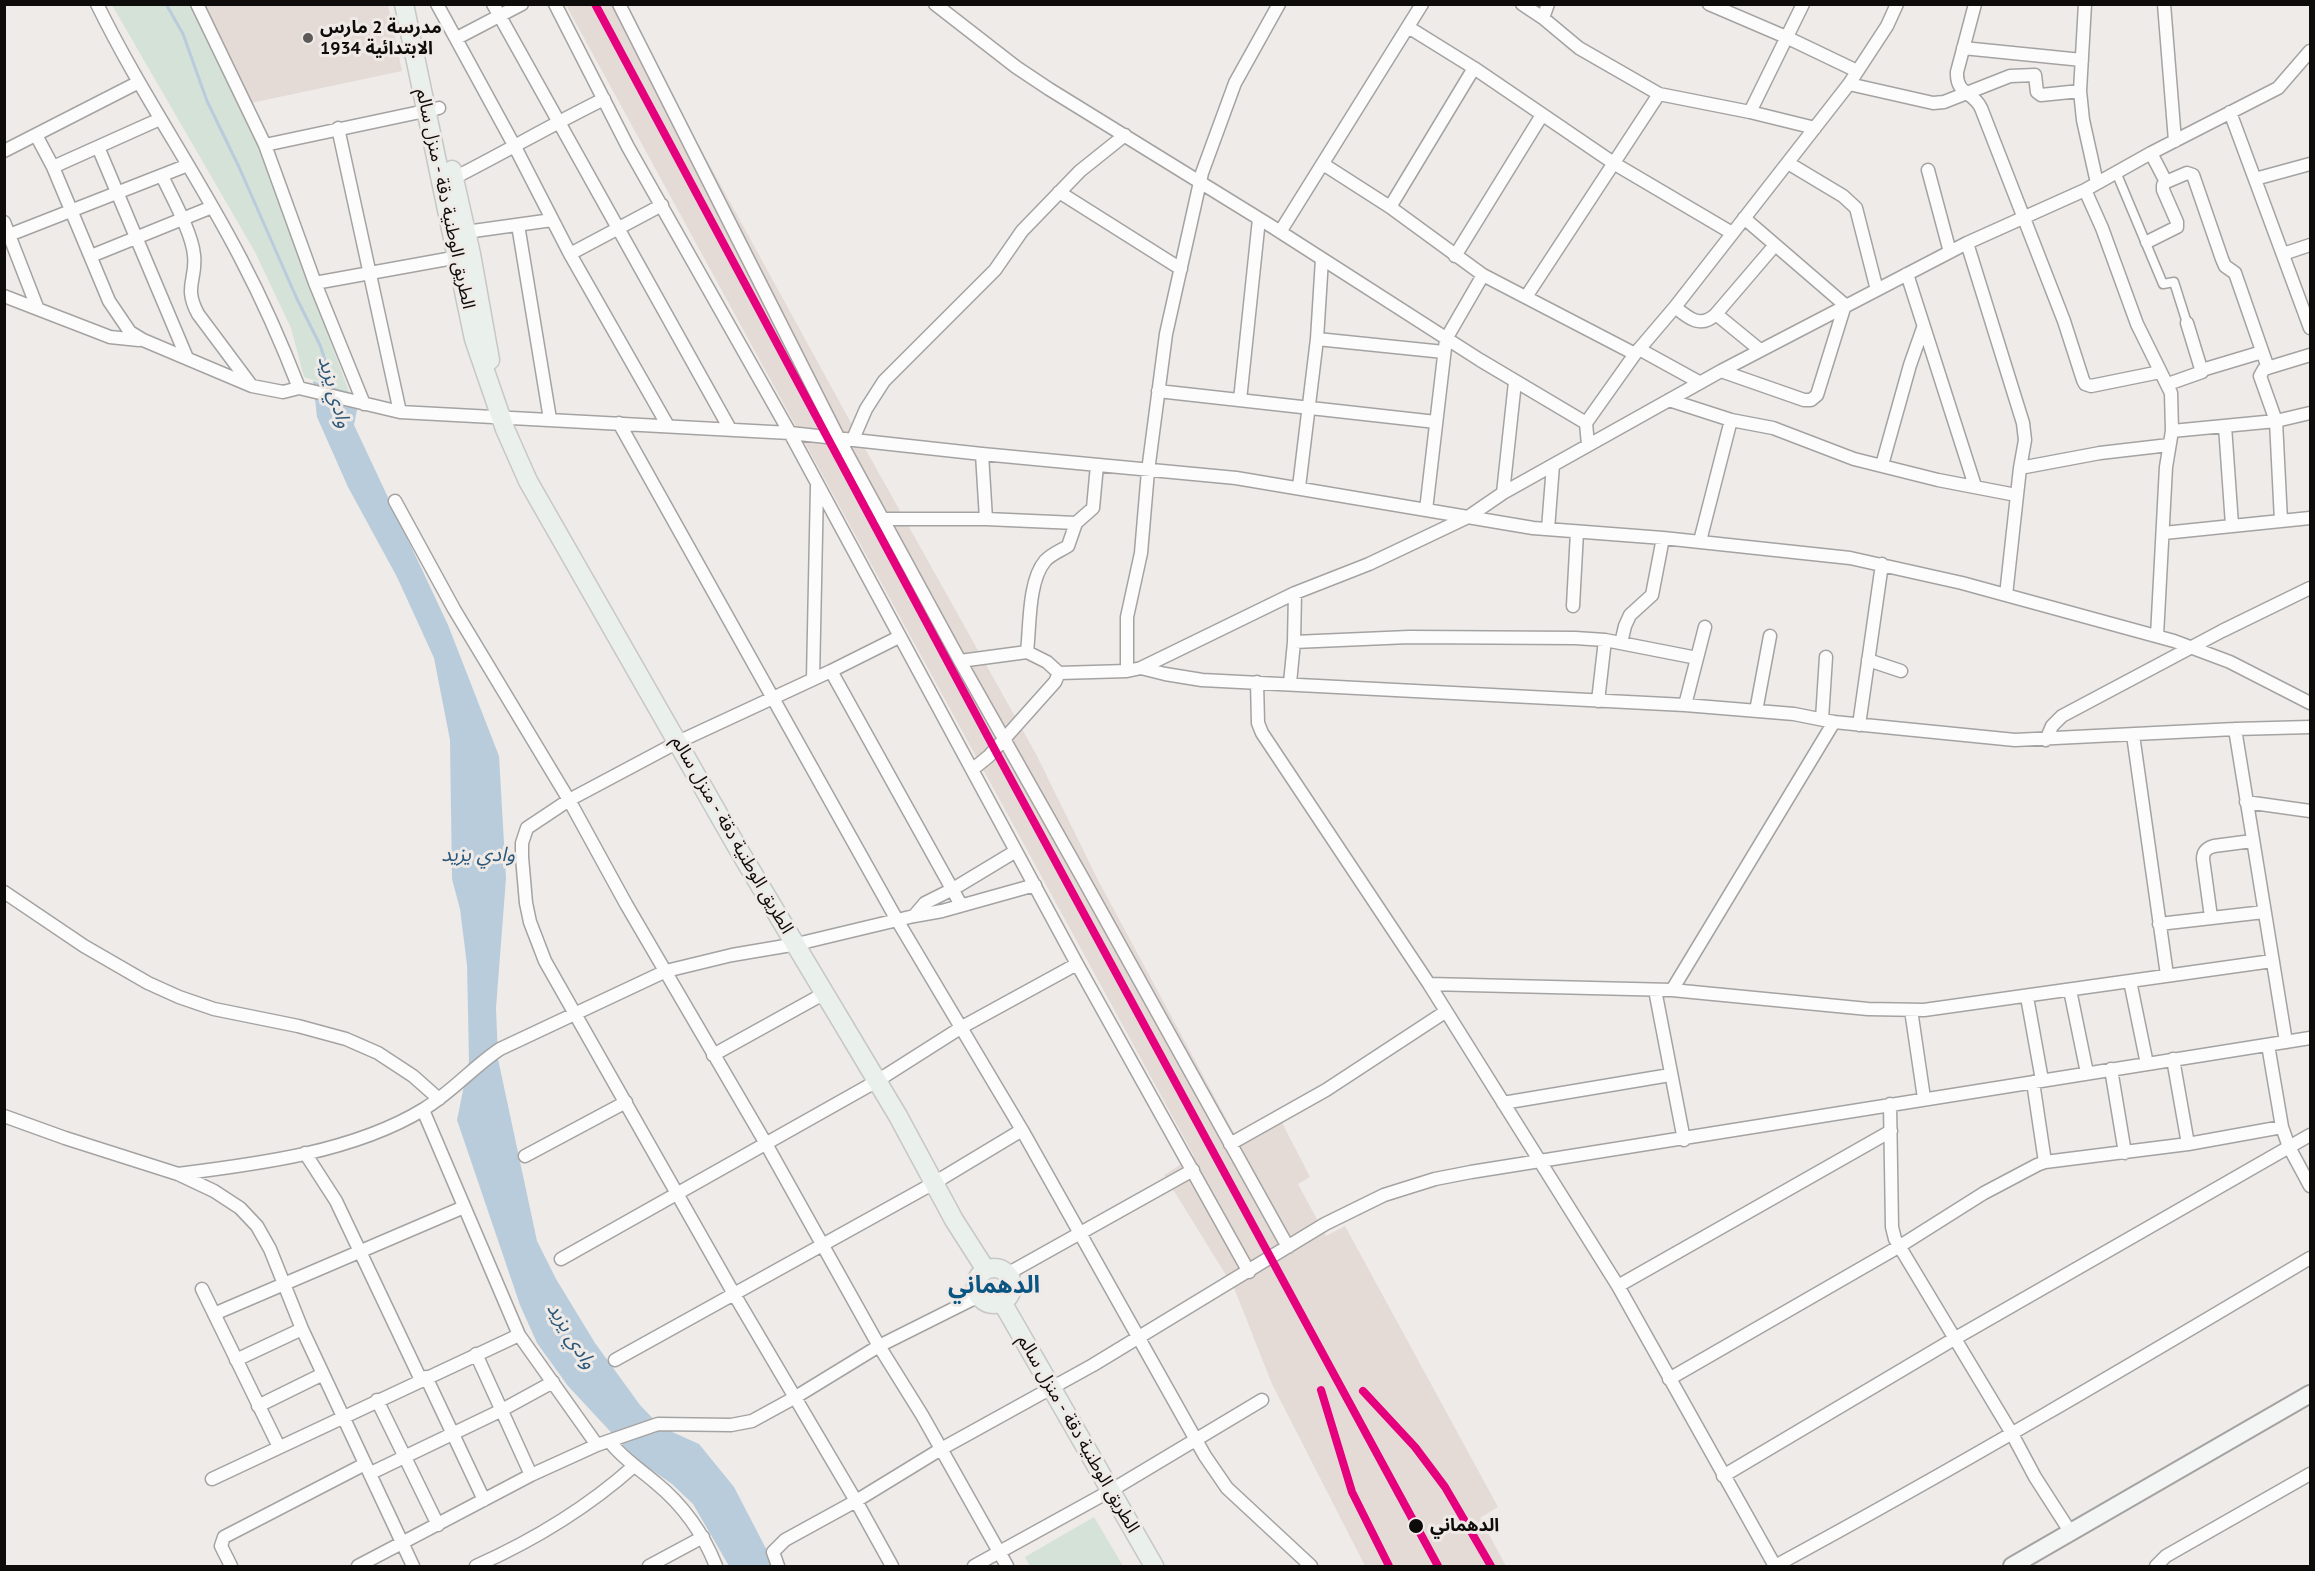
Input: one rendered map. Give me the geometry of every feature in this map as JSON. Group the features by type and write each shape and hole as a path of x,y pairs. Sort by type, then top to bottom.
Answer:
{"main road":[{"name":"الطريق الوطنية دقة - منزل سالم","path":"409,5 464,255 474,339 500,416 528,481 752,872 797,944 843,1027 877,1081 986,1270"},
{"name":"الطريق الوطنية دقة - منزل سالم","path":"433,109 454,178 466,232 464,255"},
{"path":"997,1269 1006,1274 1011,1289 1006,1299 989,1304 979,1296 976,1281 986,1270 997,1269"},
{"name":"الطريق الوطنية دقة - منزل سالم","path":"1002,1302 1154,1566"},
{"path":"2016,1566 2310,1394"}],"street":[{"path":"97,4 139,82 241,258 305,389"},
{"path":"197,4 266,145 315,283 362,404"},
{"path":"437,4 570,254 668,426"},
{"path":"493,4 730,429"},
{"path":"457,38 522,4"},
{"path":"555,4 628,147 790,432 1077,964 1249,1272"},
{"path":"619,4 838,438 1288,1248"},
{"path":"935,4 1016,67 1446,339 1586,423"},
{"path":"1127,671 1127,617 1141,553 1148,471 1166,334 1204,162 1235,83 1279,4"},
{"path":"1280,232 1422,4"},
{"path":"1522,4 1579,48 1659,94 1815,128"},
{"path":"1543,18 1548,4"},
{"path":"1709,4 1857,71"},
{"path":"1750,112 1803,4"},
{"path":"1588,445 1586,423 1637,351 1675,307 1849,84 1887,26 1897,4"},
{"path":"1975,4 1956,81 1965,93 1978,103 2061,313 2085,384 2091,386 2160,372"},
{"path":"2085,4 2080,91 2083,120 2097,183"},
{"path":"2164,4 2175,141"},
{"path":"1408,27 1474,68 1614,164 1732,233"},
{"path":"1963,48 2082,60"},
{"path":"960,661 1027,652 1047,662 1059,673 1127,671 1141,668 1295,593 1369,564 1468,517 1503,493 1699,382 1967,243 2085,190 2151,153 2278,88 2310,51"},
{"path":"1390,207 1474,68"},
{"path":"1849,84 1933,103 1944,102 2010,76 2032,74 2036,78 2038,94 2080,91"},
{"path":"4,151 139,82"},
{"path":"1526,297 1659,94"},
{"path":"454,178 515,147 558,121 604,99"},
{"path":"266,145 433,109"},
{"path":"2230,112 2283,254 2306,303 2310,328"},
{"path":"1455,255 1542,115"},
{"path":"53,167 160,119"},
{"path":"338,129 400,412"},
{"path":"36,135 53,167 109,301 130,332 143,340 252,386 283,392 305,389 400,412 790,432 982,454 1236,478 1548,529 1700,541 1850,558 2006,595 2193,647 2256,674 2310,703"},
{"path":"853,439 866,409 884,381 995,270 1022,231 1059,192 1080,171 1125,135"},
{"path":"98,147 187,358"},
{"path":"2151,153 2166,182"},
{"path":"1788,163 1843,196 1856,208 1877,290"},
{"path":"1323,164 1390,207 1483,275 1699,382"},
{"path":"2255,179 2310,164"},
{"path":"7,236 188,165"},
{"path":"1928,170 1950,252"},
{"path":"2116,172 2163,284 2174,282 2202,370"},
{"path":"2147,243 2177,227 2163,185 2187,172 2193,175 2222,259 2225,266 2235,273 2268,368"},
{"path":"162,176 182,219 194,255 190,286 191,301 198,314 252,386"},
{"path":"2085,190 2102,228 2136,324 2168,384 2172,409 2172,431 2166,467 2157,636"},
{"path":"1059,192 1181,269"},
{"path":"570,254 662,205"},
{"path":"91,256 212,207"},
{"path":"1744,218 1845,305"},
{"path":"1240,400 1259,219"},
{"path":"466,232 552,220"},
{"path":"4,222 7,236 37,307"},
{"path":"518,225 550,419"},
{"path":"1967,243 2023,423 2025,440 2016,495 2006,595"},
{"path":"1675,307 1691,320 1707,321 1716,314 1775,244"},
{"path":"2283,254 2310,245"},
{"path":"315,283 464,255"},
{"path":"1299,487 1317,339 1322,259"},
{"path":"1906,274 1976,486"},
{"path":"1426,510 1446,339 1483,275"},
{"path":"4,296 110,337 143,340"},
{"path":"1721,371 1804,400 1811,400 1817,395 1845,305"},
{"path":"1716,314 1760,350"},
{"path":"1882,465 1903,388 1923,328"},
{"path":"1317,339 1444,352"},
{"path":"2168,384 2199,374 2202,370 2262,352"},
{"path":"2281,521 2276,421 2260,375 2268,368 2310,356"},
{"path":"1503,493 1515,382"},
{"path":"1158,391 1436,422"},
{"path":"1669,400 1731,420 1766,426 1854,459 1938,480 2016,495"},
{"path":"2172,431 2276,421 2310,413"},
{"path":"1700,541 1731,420"},
{"path":"620,423 897,920 963,1027 1196,1439 1227,1488 1311,1566"},
{"path":"2225,426 2232,525"},
{"path":"2020,468 2100,453 2169,445"},
{"path":"982,454 986,519"},
{"path":"1027,652 1036,578 1049,557 1068,546 1076,523 1093,508 1097,465"},
{"path":"1548,529 1553,465"},
{"path":"813,679 817,482"},
{"path":"395,501 454,609 569,800 626,904 1007,1566"},
{"path":"2164,533 2310,518"},
{"path":"882,519 986,519 1076,523"},
{"path":"1573,606 1577,532"},
{"path":"1621,643 1630,615 1652,595 1663,538"},
{"path":"1859,725 1882,564"},
{"path":"2046,740 2052,726 2062,716 2238,622 2310,588"},
{"path":"1290,683 1295,593"},
{"path":"1685,705 1705,627"},
{"path":"1756,711 1770,636"},
{"path":"892,1566 545,961 530,922 522,843 527,828 569,800 678,742 899,637"},
{"path":"1294,642 1409,637 1605,639 1697,658"},
{"path":"1598,701 1605,639"},
{"path":"1672,990 1828,721 1826,657"},
{"path":"1868,660 1901,671"},
{"path":"1141,668 1202,680 1685,705 1794,714 1859,725 2015,740 2310,727"},
{"path":"831,671 961,905"},
{"path":"973,769 989,756 1055,682 1059,673"},
{"path":"1257,682 1258,723 1262,734 1429,984 1618,1286 1775,1566 1906,1495 2310,1258"},
{"path":"2235,729 2286,1042"},
{"path":"2133,735 2167,975"},
{"path":"2246,802 2310,811"},
{"path":"2211,917 2203,860 2204,852 2214,846 2252,841"},
{"path":"914,916 925,903 1016,851"},
{"path":"178,1174 253,1165 305,1154 353,1140 423,1110 500,1049 666,972 732,955 797,944 914,916 942,912 1035,885"},
{"path":"4,892 84,946 148,983 214,1009 298,1026 346,1039 378,1053 413,1076 439,1099"},
{"path":"2159,924 2264,912"},
{"path":"1429,984 1672,990 1868,1009 1911,1010 1950,1008 2272,961"},
{"path":"561,1259 765,1142 877,1081 963,1027 1077,964"},
{"path":"2130,981 2147,1064"},
{"path":"1654,990 1684,1140"},
{"path":"2070,990 2087,1073"},
{"path":"713,1055 825,993"},
{"path":"2027,997 2046,1162"},
{"path":"1911,1010 1924,1098"},
{"path":"1230,1144 1326,1090 1445,1012"},
{"path":"778,1566 772,1554 773,1549 778,1545 856,1501 940,1449 1052,1388 1249,1272 1324,1224 1393,1192 1435,1179 1684,1140 1924,1098 2310,1038"},
{"path":"2268,1045 2282,1127 2289,1147 2310,1186"},
{"path":"2173,1059 2188,1144"},
{"path":"2111,1070 2125,1153"},
{"path":"1503,1103 1670,1075"},
{"path":"525,1156 626,1102"},
{"path":"1890,1104 1892,1227 1895,1239 2011,1432 2035,1477 2071,1533"},
{"path":"423,1110 519,1335 597,1445"},
{"path":"4,1116 178,1174 214,1191 240,1208 257,1226 270,1249 302,1329 413,1566"},
{"path":"1669,1379 1900,1246 1984,1193 2046,1162 2188,1144 2282,1127"},
{"path":"615,1360 934,1183 1022,1130"},
{"path":"1618,1286 1891,1131"},
{"path":"1724,1476 1954,1339 2310,1135"},
{"path":"305,1154 336,1201 484,1500"},
{"path":"1006,1274 1193,1170"},
{"path":"214,1314 464,1207"},
{"path":"202,1289 279,1447"},
{"path":"357,1566 531,1475 597,1445 612,1442 658,1424 731,1425 752,1421 879,1346 979,1296"},
{"path":"236,1360 302,1329"},
{"path":"212,1479 519,1335"},
{"path":"476,1354 531,1475"},
{"path":"258,1406 323,1374"},
{"path":"231,1566 221,1546 224,1537 368,1468 406,1457 553,1382"},
{"path":"377,1400 438,1525"},
{"path":"974,1566 1110,1491 1262,1400"},
{"path":"612,1442 621,1456 669,1495 688,1515 703,1537 716,1566"},
{"path":"476,1566 500,1556 554,1524 614,1485 634,1466"},
{"path":"2156,1566 2166,1556 2310,1474"},
{"path":"649,1566 703,1537"}],"shaded area":[{"path":"112,5 192,5 250,120 349,392 304,377 291,328 255,252"},
{"name":"مدرسة 2 مارس 1934 الابتدائية","path":"205,5 388,5 402,71 251,103"},
{"path":"566,5 622,5 862,443 1036,754 1098,880 1235,1135 1276,1111 1310,1177 1298,1184 1326,1236 1345,1226 1498,1507 1480,1518 1506,1566 1365,1566 1272,1384 1234,1288 1164,1175 1194,1156"},
{"path":"1094,1517 1123,1566 1030,1566 1025,1557"}],"water":[{"name":"وادي يزيد","path":"313,381 349,392 359,400 354,425 448,625 499,756 506,878 496,1008 498,1059 537,1241 556,1279 595,1343 640,1405 661,1427 699,1444 734,1487 775,1566 729,1566 693,1504 672,1484 635,1458 568,1386 537,1343 520,1305 457,1120 469,1061 467,965 460,909 452,879 450,740 434,658 397,577 348,487 317,417"}],"waterway":[{"name":"وادي يزيد","path":"166,4 183,34 207,101 320,345 335,390"}],"transit line":[{"path":"595,4 995,750 1438,1566"},
{"path":"1321,1390 1352,1492 1389,1566"},
{"path":"1363,1391 1415,1447 1445,1487 1491,1566"}],"place":[{"name":"مدرسة 2 مارس 1934 الابتدائية","path":"308,38"},
{"name":"الدهماني","path":"1416,1526"}],"district":[{"name":"الدهماني","path":"994,1286"}]}
